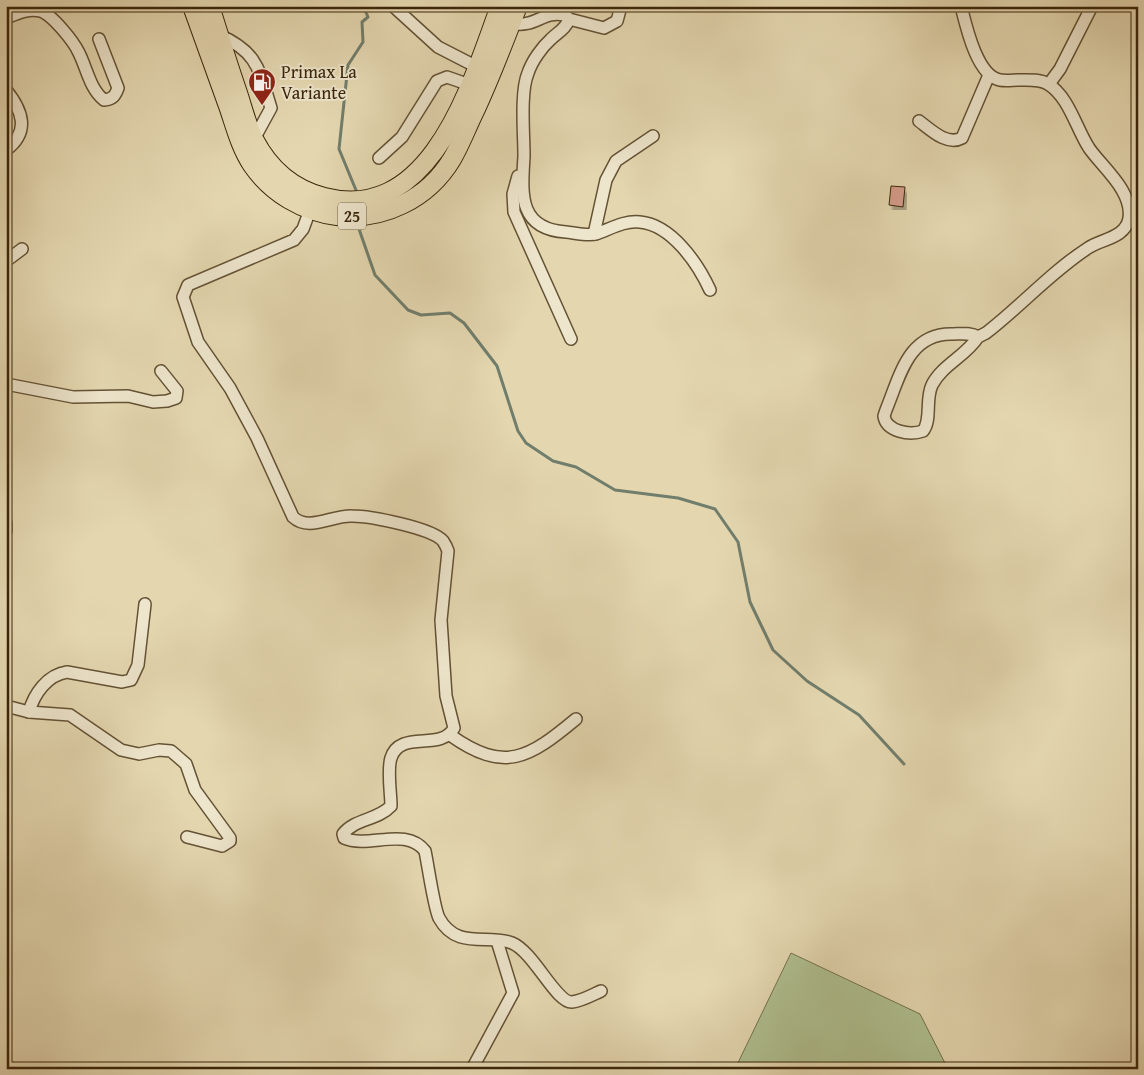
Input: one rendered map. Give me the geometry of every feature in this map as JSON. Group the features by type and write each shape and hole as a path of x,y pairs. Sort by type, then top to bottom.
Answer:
{"highway":[{"name":"25","path":"192,6 236,134 251,164 281,194 310,210 345,216 376,214 403,205 433,184 453,158 492,74 518,6"},
{"name":"25","path":"210,6 254,139 276,171 287,180 314,194 343,200 366,198 387,192 413,177 433,155 470,85 500,6"}],"street":[{"path":"393,6 438,47 477,67"},
{"path":"511,23 522,26 550,15 563,14 604,28 617,21 621,6"},
{"path":"961,6 967,30 980,63 989,75 1000,80 1036,80 1049,84 1065,105 1089,148 1116,179 1122,190 1129,219 1122,232 1093,245 1067,262 995,326 978,337 966,351 942,371 932,384 928,399 926,423 922,431 894,430 888,426 884,416 886,410 908,356 915,347 923,340 943,334 971,334 978,337"},
{"path":"1049,84 1060,69 1092,6"},
{"path":"6,18 21,12 44,9 78,51 96,94 104,100 115,96 118,88 99,39"},
{"path":"563,14 564,28 539,53 528,71 525,81 524,157 521,189 528,213 537,222 556,232 594,234 620,224 638,221 650,224 677,242 699,267 710,290"},
{"path":"219,35 240,45 258,64 270,108 254,139"},
{"path":"919,121 943,138 957,140 962,138 989,75"},
{"path":"379,158 402,137 437,81 449,77 470,85"},
{"path":"6,90 17,104 23,126 16,143 6,150"},
{"path":"594,234 606,180 616,161 653,136"},
{"path":"524,157 513,194 514,212 571,339"},
{"path":"310,210 303,229 294,240 188,285 183,297 198,342 230,388 257,438 293,517 299,522 306,524 350,515 383,518 435,535 444,541 448,552 441,620 446,696 454,728 450,735 442,738 401,744 390,759 391,806 385,813 347,828 343,834 344,838 364,843 384,839 413,841 420,844 425,851 439,918 454,934 471,940 511,942 523,949 548,980 558,996 564,1001 580,1000 601,991"},
{"path":"6,261 22,249"},
{"path":"6,384 73,397 128,396 153,402 176,398 177,391 161,371"},
{"path":"6,523 6,531"},
{"path":"29,712 40,690 53,676 59,673 67,672 122,682 131,680 138,665 144,604"},
{"path":"6,706 29,712 70,716 121,750 139,754 158,750 171,751 186,764 195,790 230,838 230,842 222,846 187,836"},
{"path":"450,735 469,749 482,754 522,757 547,743 576,719"},
{"path":"472,1069 513,994 497,941"}],"green space":[{"path":"791,953 920,1014 948,1069 735,1069"}],"building":[{"path":"891,186 905,187 903,207 889,205"}],"waterway":[{"path":"358,195 339,149 348,65 363,42 362,22 368,17 363,6"},
{"path":"359,229 375,275 408,310 421,315 450,313 464,323 497,366 518,431 526,443 553,461 576,467 615,490 678,498 715,509 738,542 750,602 773,650 807,681 859,715 904,764"}],"place":[{"name":"Primax La Variante","path":"262,106"}]}
